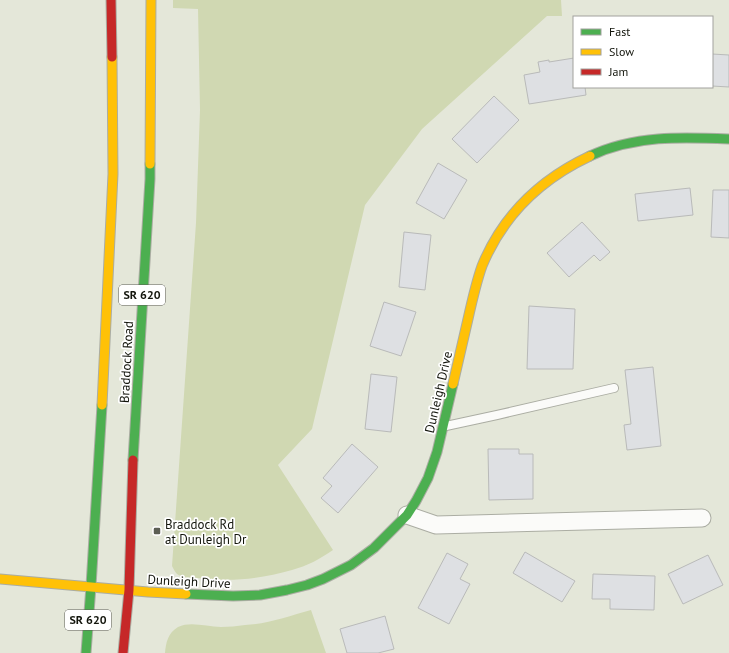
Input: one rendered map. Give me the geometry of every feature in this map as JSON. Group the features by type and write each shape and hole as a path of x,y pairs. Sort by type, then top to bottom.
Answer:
{"main road":[{"name":"Braddock Road","path":"86,653 104,366 113,174 111,0"},
{"name":"Braddock Road","path":"123,653 129,590 132,473 150,179 151,0"},
{"name":"Dunleigh Drive","path":"0,579 148,592 233,596 260,595 307,585 351,565 374,548 407,515 428,478 437,452 480,272 488,252 497,237 520,206 539,187 562,170 587,157 614,147 644,140 672,138 729,138"}],"street":[{"path":"407,515 436,525 702,518"}],"lane":[{"path":"443,427 614,388"}],"green space":[{"path":"173,0 561,0 562,16 547,16 422,129 365,205 312,429 278,465 333,550 303,566 257,578 222,580 187,578 177,574 172,566 196,223 200,110 198,9 173,8"},
{"path":"311,610 326,653 165,653 170,635 175,629 183,625 194,624 230,627 262,623"}],"building":[{"path":"713,54 729,55 729,87 713,86"},
{"path":"573,58 573,88 585,88 586,95 529,104 524,75 540,72 538,62 549,60 549,62"},
{"path":"494,96 519,120 477,163 452,139"},
{"path":"438,163 467,180 444,219 416,203"},
{"path":"690,188 693,215 638,221 635,194"},
{"path":"713,190 729,190 729,238 711,237"},
{"path":"582,222 610,252 600,261 594,255 569,277 547,253"},
{"path":"404,232 431,235 425,290 399,287"},
{"path":"384,302 416,312 401,356 370,346"},
{"path":"529,306 575,309 573,369 527,369"},
{"path":"653,367 661,446 627,450 624,425 631,424 625,370"},
{"path":"371,374 397,377 391,432 365,429"},
{"path":"352,444 378,467 338,513 321,498 332,486 323,478"},
{"path":"488,449 519,449 519,454 533,454 533,499 489,500"},
{"path":"525,552 575,581 562,602 513,573"},
{"path":"447,553 468,564 460,579 470,584 449,624 418,608"},
{"path":"708,555 723,585 683,604 668,574"},
{"path":"593,574 655,576 654,610 610,609 610,599 592,599"},
{"path":"385,616 394,649 378,653 347,653 340,629"}],"traffic: fast":[{"path":"590,156 607,149 641,141 676,138 729,139"},
{"path":"133,460 150,164"},
{"path":"186,594 233,596 260,595 287,590 323,579 351,565 374,548 407,515 428,478 437,452 453,384"},
{"path":"86,653 102,405"}],"traffic: slow":[{"path":"150,164 151,0"},
{"path":"102,405 113,174 112,57"},
{"path":"453,384 480,272 501,231 512,215 540,187 572,165 590,156"},
{"path":"0,579 186,594"}],"traffic: jam":[{"path":"111,0 112,57"},
{"path":"123,653 129,590 133,460"}],"place":[{"name":"Braddock Rd at Dunleigh Dr","path":"157,531"}]}
